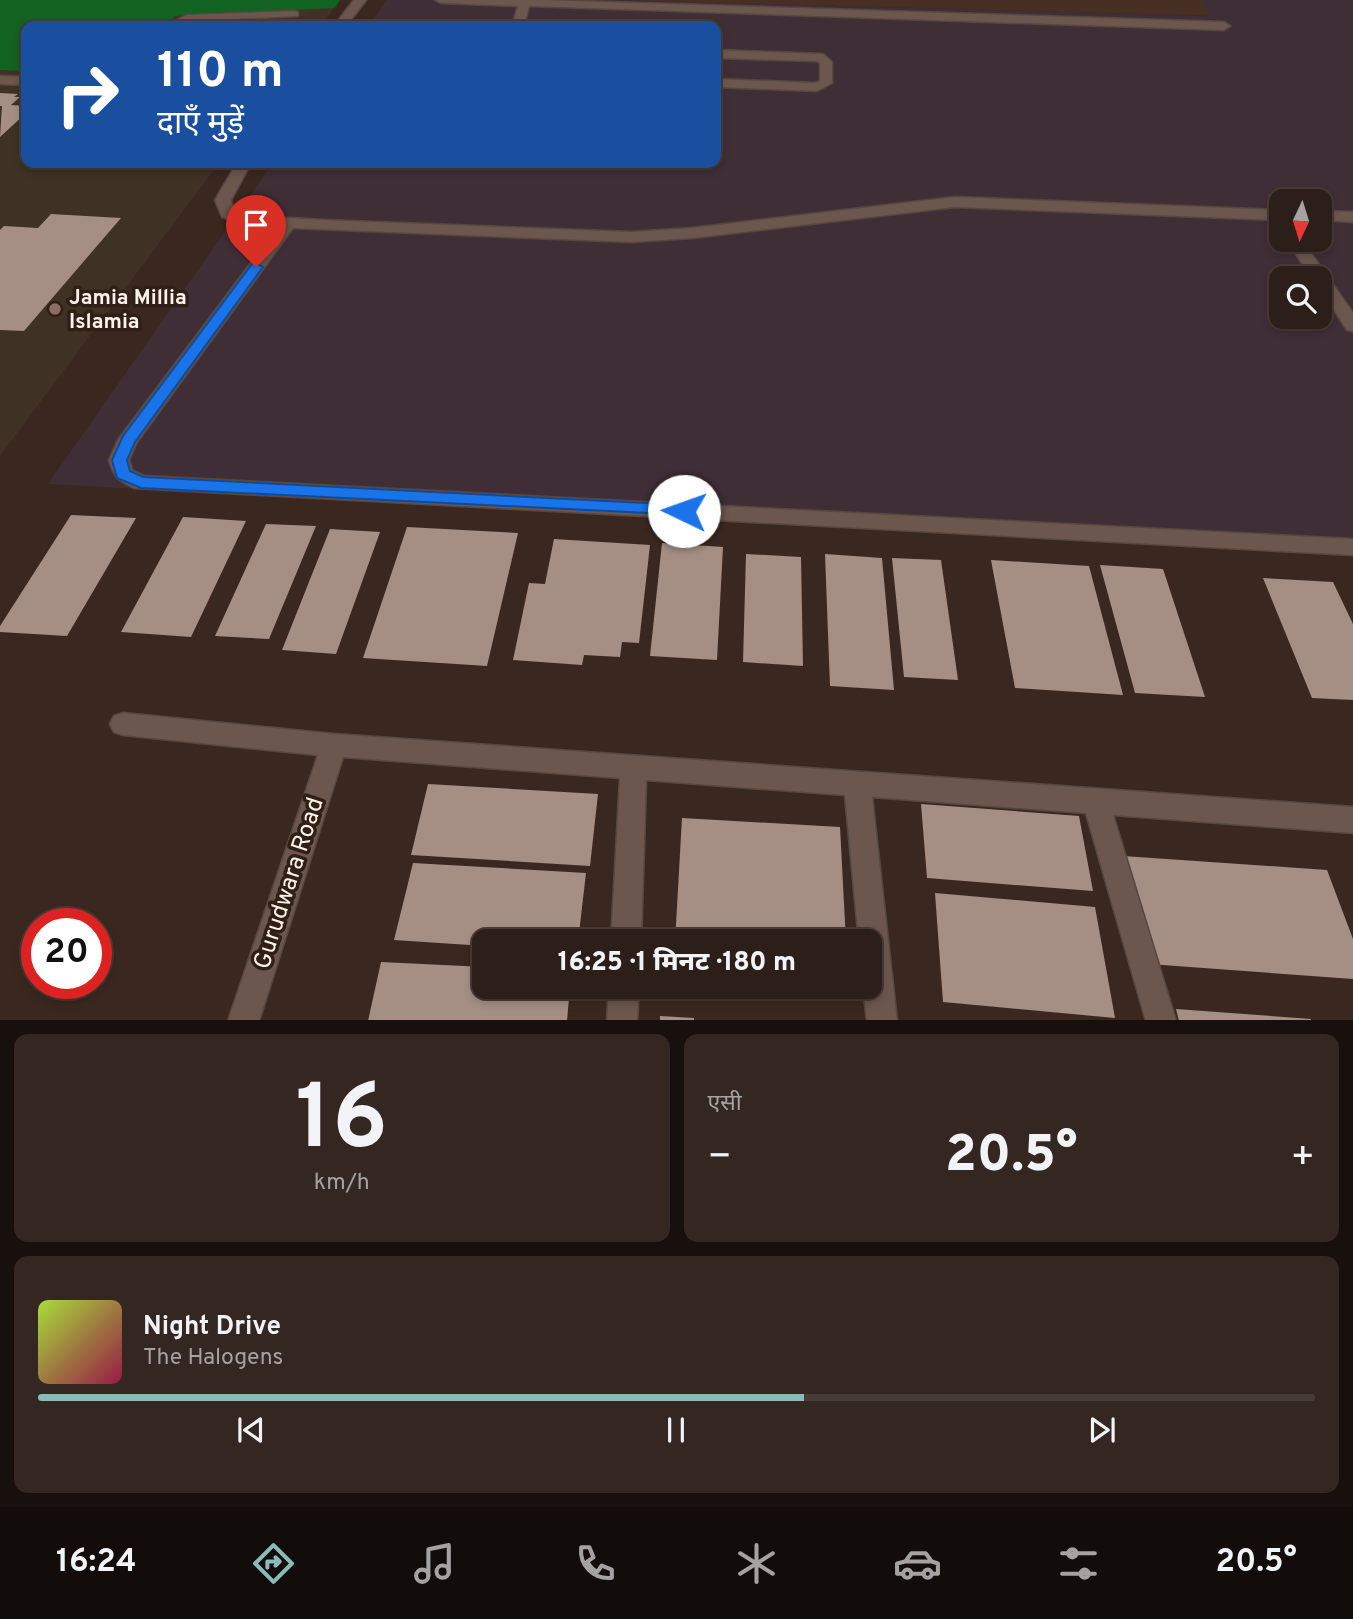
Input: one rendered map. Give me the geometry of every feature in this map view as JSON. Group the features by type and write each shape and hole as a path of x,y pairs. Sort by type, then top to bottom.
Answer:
{"street":[{"path":"344,21 360,0"},
{"path":"441,0 1224,26"},
{"path":"519,21 524,3"},
{"path":"181,21 187,18 294,14"},
{"path":"721,54 819,57 826,62 827,79 826,83 817,86 721,83"},
{"path":"0,80 21,81"},
{"path":"241,168 223,200 227,214 251,221 289,223 632,237 692,233 955,202 1269,216"},
{"path":"1332,217 1353,218"},
{"path":"289,223 128,440 119,460 123,474 141,483 1353,547"},
{"path":"1302,252 1353,326"},
{"path":"123,724 334,745 1353,820"},
{"name":"Gurudwara Road","path":"243,1020 334,745"},
{"path":"627,929 633,767"},
{"path":"857,783 882,1020"},
{"path":"1096,801 1161,1020"},
{"path":"622,1020 623,999"}],"shaded area":[{"name":"Jamia Millia Islamia","path":"0,0 340,0 325,21 21,21 21,168 215,168 0,456"},
{"path":"387,0 613,0 1211,16 1201,0 1353,0 1353,556 48,484 269,168 721,168 721,21 372,21"},
{"path":"613,0 1201,0 1212,16"}],"green space":[{"path":"0,0 340,0 335,8 175,16 170,21 21,21 21,71 0,70"}],"building":[{"path":"0,93 18,94 14,97 20,97 11,105 21,106 21,118 0,137 2,106"},
{"path":"51,214 121,218 24,331 0,330 0,230 4,226 38,228"},
{"path":"71,515 136,518 67,636 0,632 0,626"},
{"path":"183,517 246,521 191,637 121,632"},
{"path":"266,524 316,526 269,639 215,636"},
{"path":"407,527 518,533 487,666 363,658"},
{"path":"330,529 380,532 336,654 282,650"},
{"path":"554,539 650,545 639,643 622,642 620,657 584,655 582,665 513,660 529,583 545,584"},
{"path":"662,543 723,547 717,660 650,656"},
{"path":"746,554 801,557 803,666 743,662"},
{"path":"825,554 882,558 894,690 830,686"},
{"path":"892,558 941,560 958,680 904,677"},
{"path":"991,560 1089,566 1123,695 1015,688"},
{"path":"1100,565 1163,569 1205,697 1135,693"},
{"path":"1263,578 1333,582 1353,624 1353,700 1312,698"},
{"path":"428,784 598,794 590,866 411,855"},
{"path":"921,804 1079,816 1093,891 927,878"},
{"path":"682,818 840,827 845,929 676,929"},
{"path":"1123,856 1327,870 1353,939 1353,979 1149,964"},
{"path":"413,863 586,873 580,929 472,929 472,945 394,940"},
{"path":"935,893 1095,907 1115,1018 943,1002"},
{"path":"381,962 472,966 472,999 569,999 567,1020 368,1020"},
{"path":"1176,1009 1311,1019 1311,1020 1179,1020"},
{"path":"660,1016 694,1018 694,1020 660,1020"}],"place":[{"name":"Jamia Millia Islamia","path":"55,309"}],"route":[{"path":"256,267 128,440 119,460 123,474 141,483 684,511"}]}
